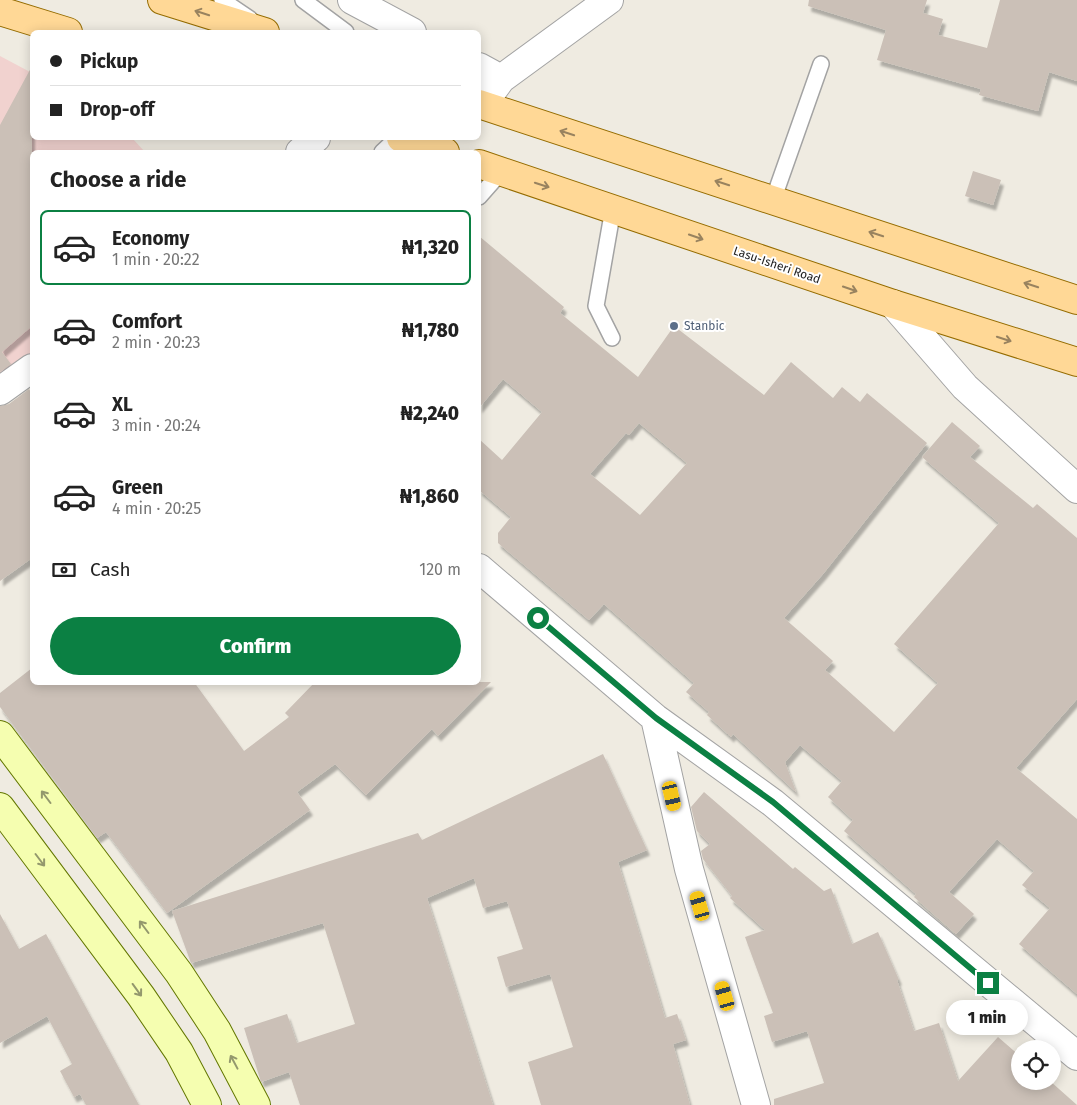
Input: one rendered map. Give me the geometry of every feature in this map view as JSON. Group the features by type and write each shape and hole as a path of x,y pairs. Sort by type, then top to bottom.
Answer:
{"main road":[{"path":"162,0 259,30"},
{"path":"0,11 62,30"},
{"path":"481,105 1077,300"},
{"path":"407,140 438,150"},
{"name":"Lasu-Isheri Road","path":"490,168 893,304 1077,362"},
{"path":"0,735 179,973 217,1031 256,1105"},
{"path":"0,807 141,996 179,1052 207,1105"}],"street":[{"path":"352,0 408,30"},
{"path":"481,102 490,73 609,0"},
{"path":"302,150 314,140"},
{"path":"893,304 965,387 1077,489"},
{"path":"0,391 30,369"},
{"path":"481,570 656,718 773,802 1077,1056"},
{"path":"656,718 689,869 756,1105"}],"lane":[{"path":"222,0 267,30"},
{"path":"303,0 343,30"},
{"path":"774,200 821,64"},
{"path":"384,150 395,140"},
{"path":"481,192 490,168"},
{"path":"612,338 596,306 613,209"}],"shaded area":[{"path":"0,56 30,72 30,140 134,140 143,150 30,150 30,356 0,378"}],"building":[{"path":"809,0 927,0 923,13 943,19 938,35 987,48 1000,0 1077,0 1077,81 1049,72 1038,111 979,95 981,89 877,60 886,30 808,6"},
{"path":"30,70 30,140 32,140 32,150 30,150 30,328 2,352 11,364 0,372 0,125"},
{"path":"973,171 1001,180 993,205 965,196"},
{"path":"481,238 564,307 560,313 638,377 674,326 764,395 791,362 833,398 842,387 860,402 867,393 927,443 823,574 784,618 833,661 825,670 894,732 938,683 894,644 999,523 922,457 952,422 980,446 970,457 1033,508 1037,504 1077,538 1077,699 1016,768 1077,819 1077,994 1019,944 1050,908 1022,885 1034,871 997,839 949,892 974,914 956,934 914,897 916,894 844,831 853,820 828,797 842,781 800,745 785,762 796,792 733,734 731,737 707,715 709,712 686,692 694,683 604,604 589,620 498,543 498,533 511,517 481,492 481,441 502,460 542,412 503,379 481,406","holes":["639,423 687,463 640,515 590,474 626,433 629,435"]},
{"path":"29,389 30,559 0,581 0,406 9,404"},
{"path":"30,670 30,685 196,685 244,751 289,717 285,713 312,685 481,685 481,682 491,682 438,736 432,729 366,795 335,764 297,792 310,810 167,913 106,832 97,838 0,707 0,693"},
{"path":"603,754 647,850 618,862 665,1018 677,1014 686,1040 673,1044 690,1105 541,1105 528,1062 573,1047 550,974 506,987 497,957 523,949 507,901 483,908 474,878 427,898 493,1105 300,1105 289,1072 261,1082 244,1028 287,1014 297,1043 355,1024 323,923 191,963 172,911 418,833 422,840"},
{"path":"704,792 793,869 795,867 824,891 831,888 852,944 878,932 899,980 897,980 914,1031 939,1023 958,1081 998,1037 1011,1048 1011,1090 1060,1090 1077,1105 774,1105 774,1099 824,1083 807,1031 772,1042 764,1016 773,1013 745,937 765,930 730,898 732,896 703,859 701,851 710,844 697,831 691,807"},
{"path":"0,914 19,949 46,934 139,1105 86,1105 80,1094 74,1097 60,1071 72,1064 47,1016 0,1043"}],"place":[{"name":"Stanbic","path":"674,326"}],"route":[{"path":"538,618 656,718 773,802 988,983"}]}
